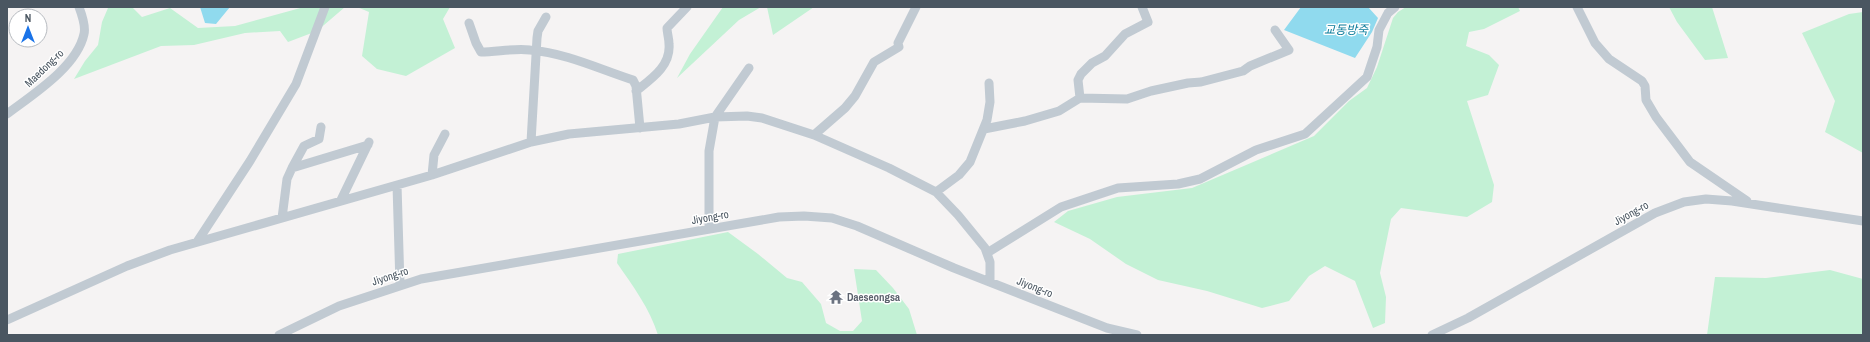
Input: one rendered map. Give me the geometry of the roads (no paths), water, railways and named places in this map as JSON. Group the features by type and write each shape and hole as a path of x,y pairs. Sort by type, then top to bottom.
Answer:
{"street":[{"name":"Maedong-ro","path":"7,114 41,89 70,59 80,45 84,35 84,24 79,7"},
{"path":"197,242 250,161 296,84 325,7"},
{"path":"636,92 656,76 665,65 669,46 667,28 674,21 677,14 687,7"},
{"path":"814,135 819,129 845,108 855,96 874,62 899,47 898,43 916,7"},
{"path":"1080,98 1078,80 1080,74 1092,63 1105,56 1125,34 1148,22 1142,7"},
{"path":"1382,7 1387,15"},
{"path":"987,253 1028,226 1061,207 1095,197 1118,188 1178,184 1200,179 1256,150 1305,134 1321,121 1366,76 1377,47 1379,30 1387,15 1395,7"},
{"path":"1577,7 1595,43 1609,58 1642,81 1645,86 1646,100 1656,117 1690,162 1750,203"},
{"path":"531,142 538,31 546,17"},
{"path":"469,23 475,37 477,49 481,52 537,51 552,54 632,80 636,92 640,128"},
{"path":"984,129 1025,121 1059,111 1080,98 1116,100 1127,99 1151,91 1188,83 1201,82 1243,71 1250,66 1289,50 1275,30"},
{"path":"710,229 709,151 715,117 749,68"},
{"path":"936,192 959,175 970,162 987,120 990,102 990,82"},
{"path":"7,320 127,266 197,242 432,175 531,142 569,134 679,124 715,117 762,118 814,135 889,168 936,192 958,215 985,248 990,262 990,282"},
{"path":"282,218 287,180 292,168 304,146 319,139 321,127"},
{"path":"432,175 435,167 434,157 436,150 445,134"},
{"path":"292,168 369,142 341,200"},
{"path":"397,185 400,285"},
{"name":"Jiyong-ro","path":"1432,335 1468,318 1655,213 1684,202 1706,199 1750,203 1863,221"},
{"name":"Jiyong-ro","path":"279,335 339,306 421,279 779,217 804,216 832,218 857,226 954,268 1107,328 1136,335"}],"water":[{"path":"200,7 230,7 216,24 205,23"},
{"name":"교동방죽","path":"1301,7 1368,7 1378,18 1372,32 1355,58 1284,30"}],"place":[{"name":"Daeseongsa","path":"836,297"}]}
